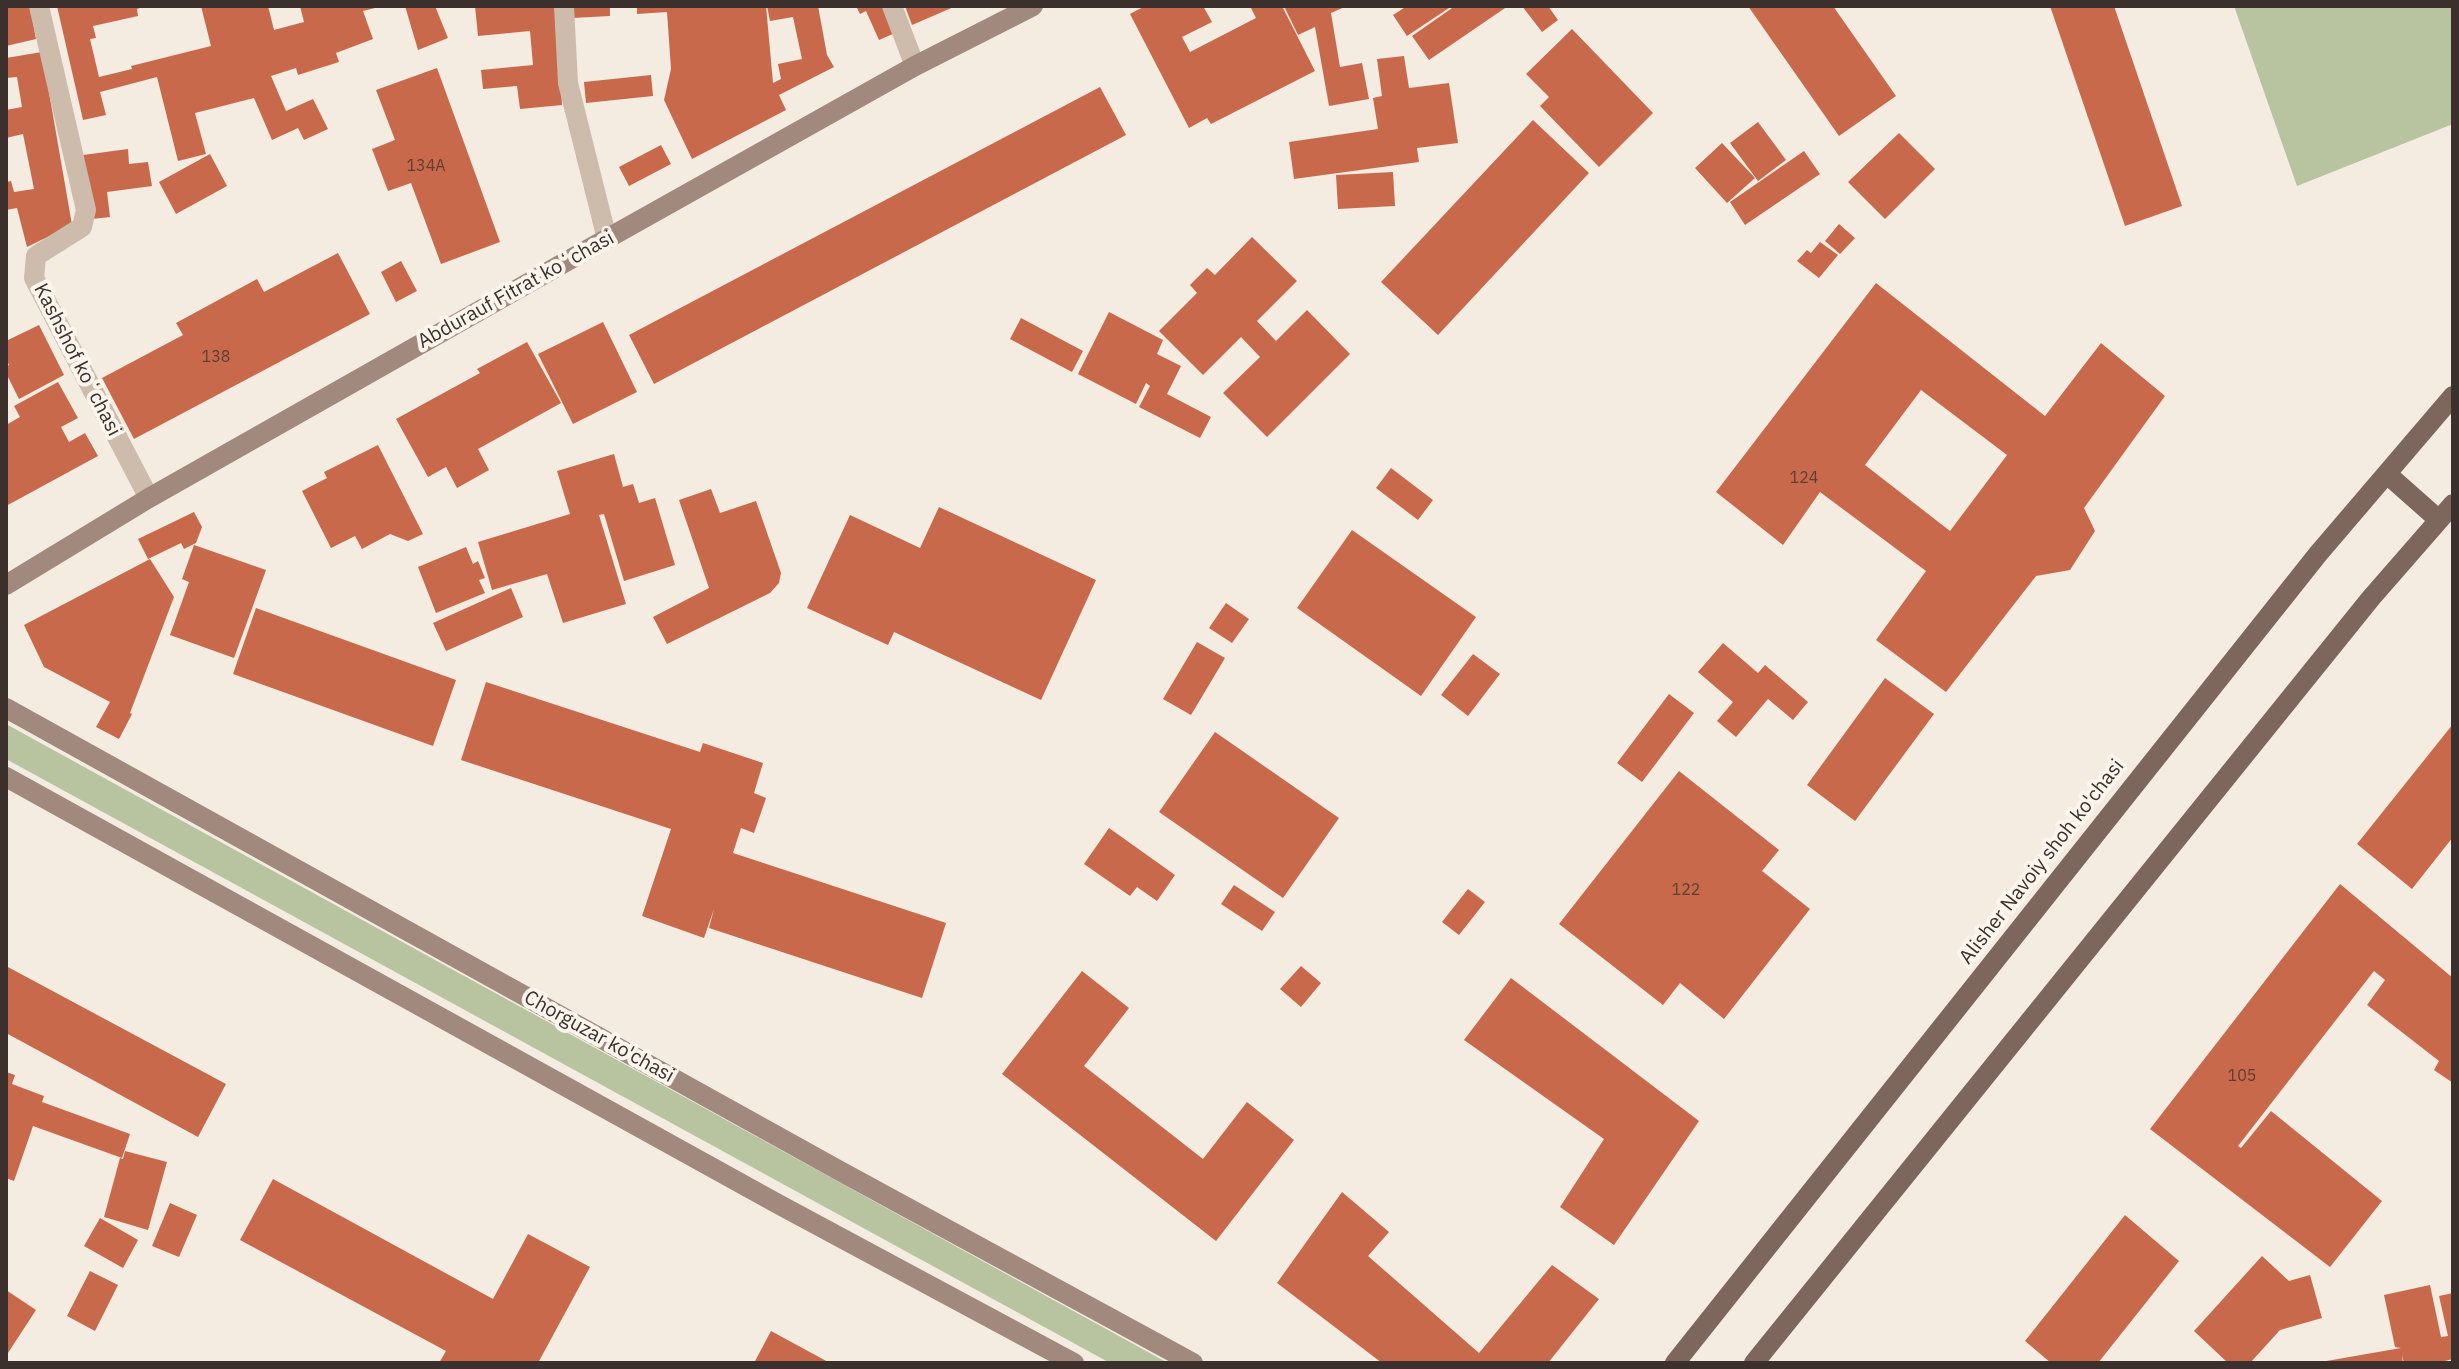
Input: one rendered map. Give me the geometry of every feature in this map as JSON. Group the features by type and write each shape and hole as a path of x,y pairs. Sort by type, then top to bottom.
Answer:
{"main road":[{"name":"Abdurauf Fitrat koʻchasi","path":"6,585 149,498 607,239 915,66 1033,6"},
{"name":"Alisher Navoiy shoh ko'chasi","path":"1675,1363 2308,566 2453,396"},
{"path":"1754,1363 2361,610 2446,512 2387,474"},
{"name":"Chorguzar ko'chasi","path":"6,708 840,1171 1193,1363"},
{"path":"6,777 789,1210 1074,1363"}],"street":[{"name":"Kashshof koʻchasi","path":"39,6 86,210 82,227 36,256 34,278 149,498"},
{"path":"564,6 568,83 607,239"},
{"path":"892,6 915,66"}],"green space":[{"path":"2234,6 2453,6 2453,124 2297,186"},
{"path":"6,724 1168,1363 1110,1363 6,759"}],"building":[{"path":"6,6 30,6 36,39 6,46"},
{"path":"57,6 145,6 137,9 138,16 93,26 96,38 90,39 99,77 211,46 201,6 268,6 274,30 304,22 300,6 379,7 363,11 373,39 336,53 339,62 298,75 296,68 271,76 286,111 313,99 328,129 304,140 298,128 272,140 254,98 195,113 206,154 178,161 157,77 100,92 106,115 83,120"},
{"path":"405,6 435,6 448,38 418,50"},
{"path":"475,6 556,6 562,105 520,109 517,86 483,89 481,70 533,65 530,31 478,36"},
{"path":"571,6 610,6 610,16 572,18"},
{"path":"637,6 766,6 773,83 781,79 778,64 802,59 793,17 770,21 767,6 818,6 827,55 834,67 779,95 786,110 692,159 664,100 671,69 667,12 637,14"},
{"path":"856,6 883,6 895,33 879,40 866,11 860,14"},
{"path":"905,6 956,6 912,25"},
{"path":"1145,6 1203,6 1212,22 1182,37 1190,52 1256,18 1250,6 1282,6 1315,71 1211,124 1207,118 1189,128 1130,14"},
{"path":"1284,6 1347,6 1331,13 1340,67 1362,63 1369,99 1329,106 1315,27 1298,35"},
{"path":"1407,6 1452,6 1407,36 1393,15"},
{"path":"1455,6 1508,6 1429,60 1412,36"},
{"path":"1522,6 1548,6 1558,20 1542,32"},
{"path":"1748,6 1833,6 1896,96 1839,136"},
{"path":"2050,6 2114,6 2182,206 2125,226"},
{"path":"1572,29 1653,113 1599,167 1540,106 1549,97 1526,74"},
{"path":"42,52 72,225 27,247 17,208 6,210 6,182 11,181 14,192 34,189 23,134 6,138 6,110 22,107 17,77 6,78 6,58"},
{"path":"1404,56 1409,88 1449,83 1458,143 1417,148 1419,162 1294,179 1289,142 1378,129 1373,98 1382,96 1377,59"},
{"path":"437,68 500,242 441,264 411,183 388,191 372,149 395,140 376,90"},
{"path":"651,75 653,96 586,103 584,82"},
{"path":"1100,87 1126,135 654,384 629,335"},
{"path":"1533,120 1589,173 1438,335 1381,282"},
{"path":"1758,122 1786,160 1758,181 1730,143"},
{"path":"1899,133 1935,169 1885,219 1848,182"},
{"path":"1722,143 1755,178 1727,203 1695,168"},
{"path":"661,145 671,164 629,186 619,167"},
{"path":"128,149 129,164 148,162 152,186 107,192 110,217 92,219 83,155"},
{"path":"1804,151 1820,174 1745,225 1730,202"},
{"path":"210,154 227,186 176,214 159,182"},
{"path":"1393,172 1395,206 1338,209 1336,175"},
{"path":"1839,224 1855,238 1840,254 1825,241"},
{"path":"1252,237 1297,281 1257,321 1276,341 1307,310 1350,354 1267,437 1223,393 1260,357 1241,337 1203,375 1159,331 1197,293 1190,285 1207,268 1215,275"},
{"path":"1820,242 1838,255 1819,278 1797,261 1807,250 1811,253"},
{"path":"338,253 370,314 134,439 102,378 183,335 176,323 257,279 264,292"},
{"path":"401,261 417,291 396,302 381,272"},
{"path":"1876,283 2045,416 2101,343 2165,396 2084,508 2095,531 2070,570 2036,576 1946,692 1876,640 1926,571 1820,492 1783,545 1716,492","holes":["1921,390 2007,455 1950,531 1865,465"]},
{"path":"1109,312 1163,340 1157,354 1181,366 1167,394 1211,417 1200,438 1139,407 1150,386 1146,383 1136,404 1078,374"},
{"path":"1021,318 1083,351 1072,372 1010,339"},
{"path":"603,322 637,392 573,424 538,354"},
{"path":"39,325 64,375 19,399 6,373 9,365 6,341"},
{"path":"527,342 561,403 478,449 489,470 457,488 446,467 428,477 396,419 480,373 477,369"},
{"path":"58,382 78,418 61,427 69,442 85,433 98,456 6,506 6,425 20,417 14,406"},
{"path":"378,445 423,534 408,541 390,534 362,549 355,536 331,548 302,491 327,478 324,472"},
{"path":"614,454 623,487 633,484 639,503 655,498 675,565 624,581 604,514 599,515 626,604 563,623 547,574 492,590 478,542 570,514 557,471"},
{"path":"1391,468 1433,500 1418,520 1376,488"},
{"path":"711,489 720,513 756,501 781,573 779,583 770,593 667,644 653,617 709,588 679,500"},
{"path":"939,507 1096,580 1041,700 894,632 888,645 807,608 850,515 920,548"},
{"path":"194,512 202,527 196,543 184,549 181,543 148,559 138,539"},
{"path":"1352,530 1476,617 1421,696 1297,608"},
{"path":"194,545 266,570 234,658 170,635 189,582 182,579"},
{"path":"466,547 473,564 478,561 485,578 479,580 485,593 436,613 418,567"},
{"path":"150,559 174,597 132,714 119,739 96,727 110,702 44,667 24,625"},
{"path":"511,588 523,617 446,651 433,623"},
{"path":"1226,603 1249,619 1232,643 1209,628"},
{"path":"256,608 456,680 433,746 233,674"},
{"path":"1197,642 1225,658 1191,715 1163,699"},
{"path":"1723,643 1758,673 1765,665 1808,702 1793,720 1768,699 1736,737 1717,721 1733,702 1698,672"},
{"path":"1473,654 1500,674 1468,716 1441,695"},
{"path":"1885,678 1934,714 1855,821 1807,785"},
{"path":"486,682 700,752 703,743 763,763 754,793 766,798 754,833 741,828 733,853 946,923 922,998 709,928 714,909 704,938 642,916 671,829 461,760"},
{"path":"1669,694 1694,713 1642,782 1617,763"},
{"path":"2453,724 2453,837 2412,889 2357,844"},
{"path":"1215,732 1339,818 1283,898 1159,812"},
{"path":"1679,771 1779,850 1762,871 1810,909 1724,1019 1680,983 1663,1005 1559,924"},
{"path":"1109,828 1175,875 1157,901 1137,887 1130,896 1084,864"},
{"path":"2340,884 2453,978 2453,1083 2434,1070 2439,1061 2367,1005 2385,980 2374,971 2238,1146 2241,1148 2271,1111 2382,1201 2330,1267 2150,1129"},
{"path":"1234,885 1275,912 1262,931 1221,904"},
{"path":"1468,889 1485,902 1459,935 1442,922"},
{"path":"6,966 226,1084 198,1137 6,1033"},
{"path":"1301,966 1321,983 1301,1007 1280,989"},
{"path":"1082,971 1129,1008 1084,1066 1203,1159 1247,1102 1294,1140 1216,1241 1002,1074"},
{"path":"1511,978 1699,1121 1614,1245 1560,1207 1604,1139 1464,1040"},
{"path":"6,1072 15,1075 12,1084 44,1096 42,1102 130,1134 122,1158 33,1126 14,1181 6,1178"},
{"path":"125,1151 167,1162 148,1230 104,1217 120,1158 123,1159"},
{"path":"273,1179 493,1299 528,1234 590,1267 538,1363 439,1363 446,1351 240,1240"},
{"path":"1342,1192 1389,1232 1368,1256 1479,1353 1552,1265 1599,1299 1548,1363 1382,1363 1277,1283"},
{"path":"170,1203 197,1215 179,1257 152,1246"},
{"path":"2125,1215 2179,1261 2098,1363 2051,1363 2025,1341"},
{"path":"100,1218 138,1240 123,1268 84,1246"},
{"path":"2262,1256 2289,1281 2310,1275 2322,1318 2280,1330 2250,1363 2228,1363 2194,1331"},
{"path":"90,1271 118,1285 95,1331 67,1316"},
{"path":"2430,1285 2441,1337 2448,1336 2439,1296 2453,1293 2453,1359 2446,1363 2404,1363 2402,1355 2403,1363 2315,1363 2401,1348 2395,1347 2384,1295"},
{"path":"6,1290 36,1310 6,1356"},
{"path":"771,1331 830,1363 754,1363"}]}
